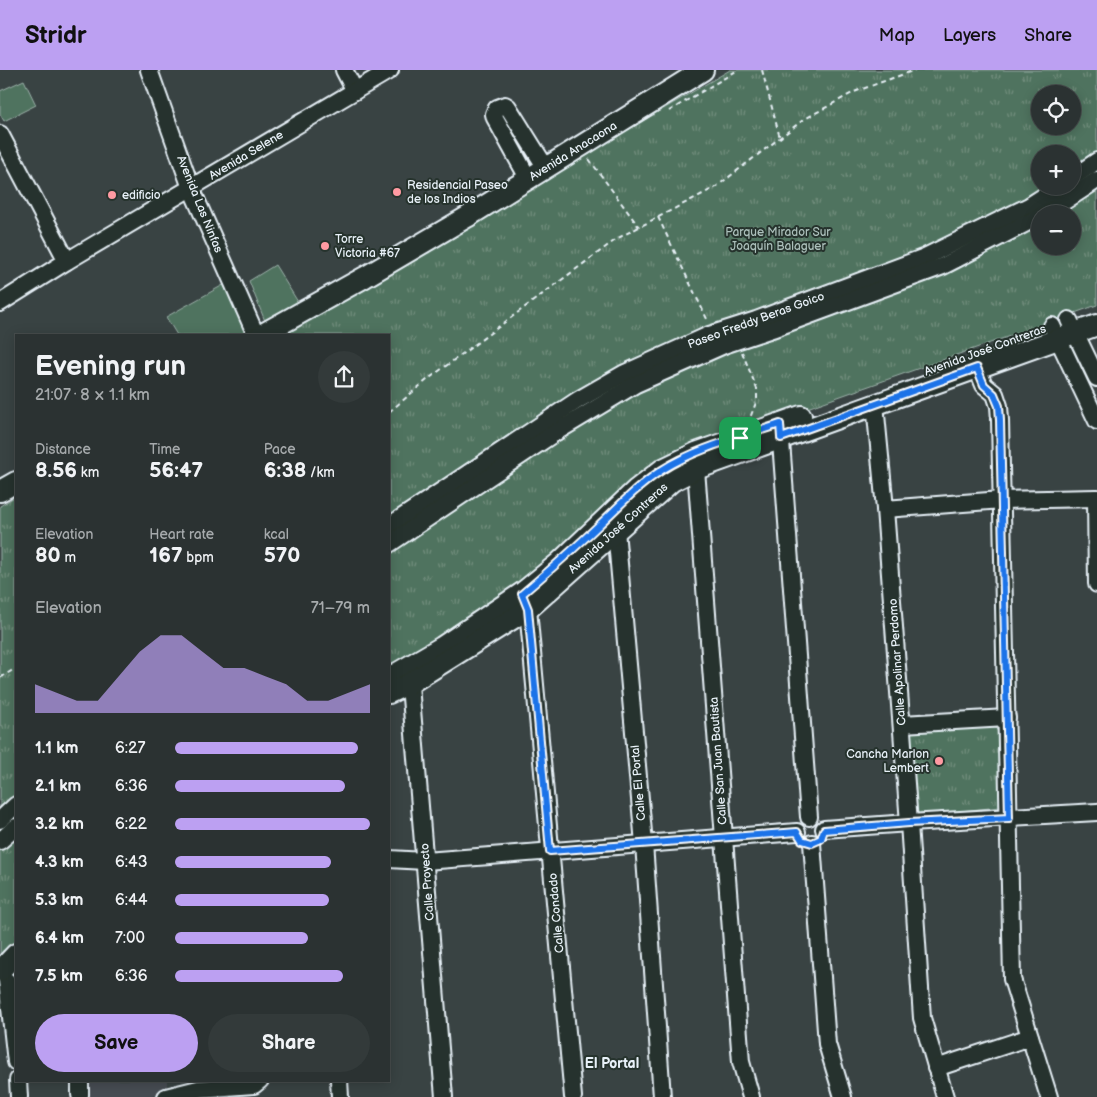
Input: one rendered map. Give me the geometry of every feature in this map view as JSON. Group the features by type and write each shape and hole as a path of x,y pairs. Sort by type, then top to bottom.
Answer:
{"main road":[{"name":"Avenida Anacaona","path":"263,334 365,277 546,168 703,70"},
{"name":"Avenida José Contreras","path":"390,692 409,675 526,601 616,530 696,461 740,438 780,431 875,404 977,368 1064,330 1097,310"},
{"name":"Avenida José Contreras","path":"526,601 559,563 636,490 663,469 696,461 1064,330 1097,325"},
{"path":"0,491 15,483"},
{"name":"Avenida José Contreras","path":"390,678 409,675"},
{"path":"6,978 15,956"}],"street":[{"name":"Avenida Las Ninfas","path":"149,70 191,188 256,334"},
{"path":"344,70 355,91"},
{"name":"Avenida Selene","path":"0,303 67,261 390,70"},
{"path":"528,178 495,118 494,114 497,108 505,105 508,106 546,168"},
{"path":"0,134 67,261"},
{"path":"1081,172 1097,161"},
{"path":"1059,205 1097,180"},
{"name":"Paseo Freddy Beras Goico","path":"390,525 578,400 625,373 709,335 756,320 925,257 1029,206 1046,195"},
{"name":"Paseo Freddy Beras Goico","path":"390,543 479,482 593,409 636,384 737,341 943,266 1031,221"},
{"path":"1064,330 1097,378"},
{"path":"1064,330 1097,421"},
{"path":"977,368 984,385 994,394 999,406 1012,979 1049,1097"},
{"name":"Calle Apolinar Perdomo","path":"875,404 902,724 922,1018 945,1097"},
{"path":"780,431 809,817"},
{"name":"Calle San Juan Bautista","path":"696,461 741,1062 751,1097"},
{"path":"885,509 1002,500 1096,498 1097,584"},
{"name":"Calle El Portal","path":"616,530 644,844 658,1096"},
{"name":"Calle Condado","path":"526,601 572,1097"},
{"name":"Calle Proyecto","path":"409,675 444,1097"},
{"path":"902,724 1007,718"},
{"path":"0,820 15,806"},
{"path":"824,830 1097,812"},
{"path":"809,817 818,819 822,823 824,830 821,839 812,843 802,840 797,832 800,822 809,817"},
{"path":"0,841 15,828"},
{"path":"390,859 425,860 797,832"},
{"path":"812,843 827,1044 843,1097"},
{"path":"6,978 15,1038"},
{"path":"936,1068 1030,1037"},
{"path":"18,1082 19,1097"},
{"path":"166,1097 198,1084 254,1085 258,1082"},
{"path":"339,1082 340,1097"}],"path":[{"path":"762,70 780,138"},
{"path":"390,411 427,380 618,238 716,187 803,120 854,92 915,70"},
{"path":"580,146 639,227"},
{"path":"658,217 711,328"},
{"path":"737,341 756,389 757,400 740,438"},
{"path":"0,678 15,669"}],"shaded area":[{"path":"83,1082 167,1082 167,1087 151,1097 84,1097"}],"green space":[{"name":"Parque Mirador Sur Joaquín Balaguer","path":"730,70 1097,70 1097,305 686,451 555,559 390,671 390,334 285,334 470,222"},
{"path":"24,80 36,105 4,121 0,114 0,91"},
{"path":"275,265 298,302 265,321 249,281"},
{"path":"225,284 249,334 176,334 166,317"},
{"path":"15,497 15,948 0,962 0,506"},
{"path":"995,727 998,732 1002,802 1000,807 919,815 916,813 909,732 912,730"}],"place":[{"name":"Residencial Paseo de los Indios","path":"397,192"},
{"name":"edificio","path":"112,195"},
{"name":"Torre Victoria #67","path":"325,246"},
{"name":"Cancha Marlon Lembert","path":"939,761"}],"district":[{"name":"El Portal","path":"612,1063"}],"route":[{"path":"977,368 984,385 994,394 999,406 1000,420 1009,818 824,830 821,839 812,843 802,840 797,832 550,851 528,609 522,594 559,563 636,490 663,469 696,453 740,438 780,424 781,438 977,368"}]}
